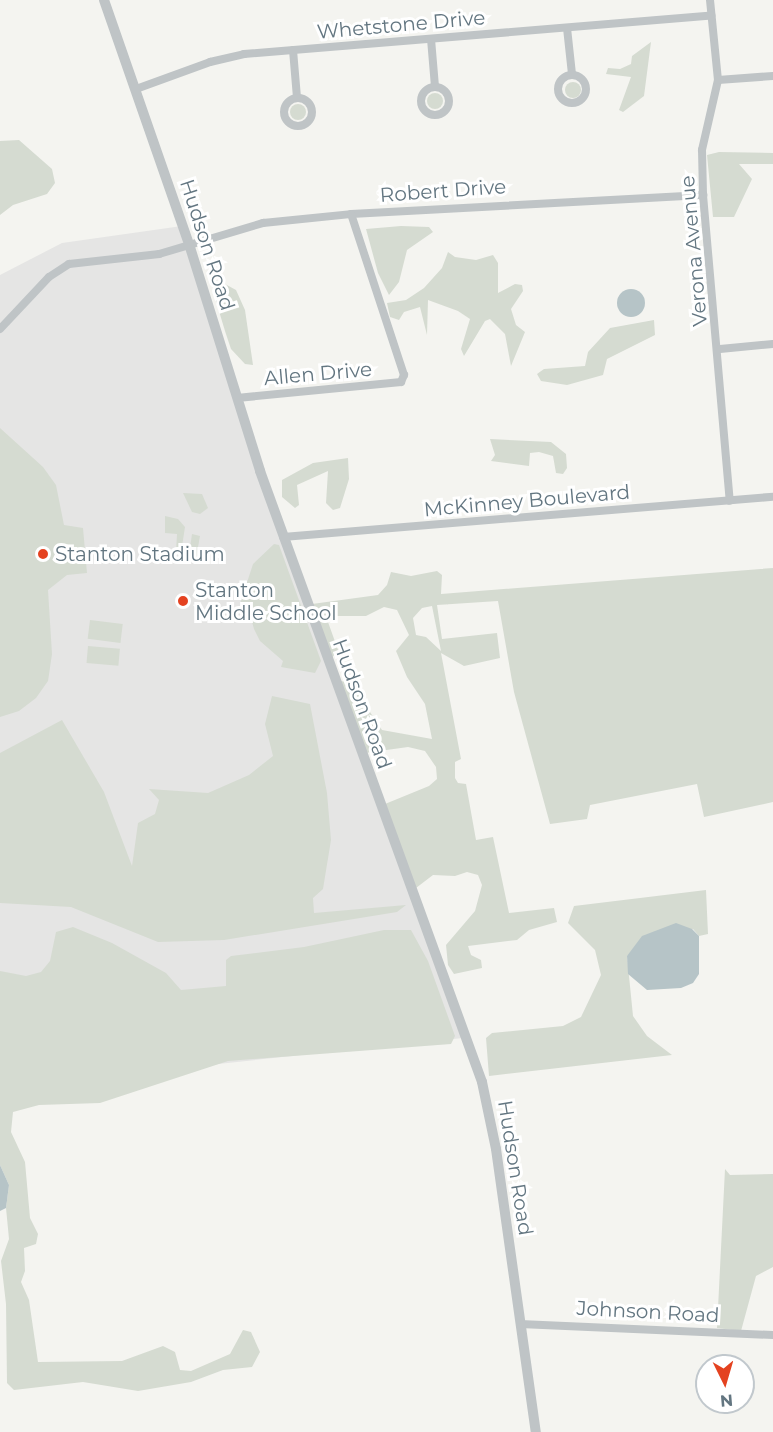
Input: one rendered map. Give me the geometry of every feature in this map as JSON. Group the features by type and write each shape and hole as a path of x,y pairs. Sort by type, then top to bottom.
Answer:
{"street":[{"name":"Hudson Road","path":"104,0 189,244 283,537 482,1082 492,1123 536,1432"},
{"name":"Verona Avenue","path":"710,0 718,80 702,150 703,195 720,349 730,501"},
{"name":"Whetstone Drive","path":"136,89 228,57 711,16"},
{"path":"567,28 572,74"},
{"path":"431,39 435,87"},
{"path":"293,50 297,98"},
{"path":"718,80 773,76"},
{"name":"Robert Drive","path":"0,329 49,277 69,264 150,256 263,223 351,214 703,195"},
{"name":"Allen Drive","path":"237,398 401,382 404,375 351,214"},
{"path":"720,349 773,344"},
{"name":"McKinney Boulevard","path":"283,537 773,497"},
{"name":"Johnson Road","path":"520,1324 773,1335"}],"shaded area":[{"path":"651,42 644,96 623,112 619,110 631,77 606,74 608,68 620,69 631,64 632,56"},
{"path":"570,82 576,82 581,90 579,96 570,98 565,93 565,87"},
{"path":"435,93 441,95 443,101 441,107 435,109 429,107 427,101 429,95"},
{"path":"298,104 304,106 306,112 304,118 298,120 292,118 290,112 292,106"},
{"path":"19,140 52,169 55,183 47,194 13,205 0,215 0,141"},
{"path":"719,152 773,153 773,164 739,164 752,179 734,217 713,217 707,155"},
{"path":"182,226 237,398 463,1038 0,1087 0,275 62,243"},
{"path":"401,226 429,227 433,232 407,250 399,282 389,295 378,273 366,229"},
{"path":"448,252 455,257 476,260 493,255 498,263 498,293 515,284 522,285 523,291 511,309 516,325 525,332 511,366 505,334 490,319 485,321 464,356 461,349 470,319 458,311 428,300 427,335 420,307 404,312 399,320 390,317 387,303 406,300 424,288 442,268"},
{"path":"225,284 236,290 245,310 253,365 245,364 231,349 215,298 222,298"},
{"path":"631,289 641,293 645,303 641,313 631,317 621,313 617,303 621,293"},
{"path":"654,320 655,335 607,359 603,375 567,385 541,381 537,374 544,369 585,366 588,352 610,328"},
{"name":"Stanton Stadium","path":"0,428 43,467 56,485 64,525 83,528 87,573 67,575 48,590 52,654 48,681 36,698 19,711 0,717"},
{"path":"490,439 551,442 566,454 567,468 563,474 556,473 553,456 539,452 530,453 529,466 491,461 495,455"},
{"path":"348,458 349,479 340,508 333,510 326,503 328,471 297,485 299,505 295,508 282,497 282,480 313,463"},
{"path":"183,493 202,494 208,508 200,514 192,512"},
{"path":"165,516 178,519 185,527 181,553 176,552 177,534 165,533"},
{"path":"192,534 200,536 196,558 189,555"},
{"path":"274,544 279,545 321,661 315,673 281,667 283,661 260,641 247,604 240,604 253,564"},
{"path":"773,568 773,802 704,817 697,784 590,805 587,819 550,824 514,692 498,601 437,605 442,639 497,633 500,658 464,666 441,653 461,759 455,762 455,778 458,783 466,784 476,840 493,837 509,913 554,908 557,922 529,930 517,940 468,946 471,955 481,960 482,968 454,974 448,965 446,945 475,911 482,885 478,875 467,872 455,876 433,875 416,888 385,804 429,786 437,779 436,767 425,751 408,747 365,753 339,681 350,682 382,730 432,739 425,704 407,677 396,651 409,635 397,610 384,607 366,616 332,616 328,622 338,650 331,659 312,604 378,595 387,585 391,572 411,576 437,571 442,575 441,594","holes":["432,606 441,651 426,637 416,635 413,618 422,608"]},
{"path":"90,620 123,624 120,643 88,639"},
{"path":"88,646 120,649 118,666 87,663"},
{"path":"272,696 310,704 327,793 331,840 323,889 313,898 314,913 406,905 397,912 224,940 158,942 71,907 0,903 0,753 62,720 104,792 132,866 138,823 155,814 159,800 149,789 208,793 249,775 273,756 265,724"},
{"path":"706,890 708,934 699,936 693,929 627,956 633,1016 647,1036 672,1055 489,1076 486,1038 492,1033 563,1026 581,1017 601,975 595,950 568,923 574,906"},
{"path":"676,923 692,929 699,936 699,974 693,983 681,988 647,990 628,974 627,956 642,936"},
{"path":"73,927 112,943 166,973 181,990 226,986 226,960 231,956 304,947 384,930 411,930 428,961 455,1036 451,1044 228,1061 100,1103 39,1105 13,1112 11,1132 25,1162 30,1218 38,1234 36,1244 24,1248 25,1271 21,1282 29,1300 38,1362 122,1361 163,1346 175,1352 180,1370 191,1371 230,1354 243,1330 251,1332 260,1352 252,1367 223,1370 191,1382 138,1391 83,1382 14,1390 7,1383 6,1304 1,1261 9,1239 6,1208 9,1185 0,1165 0,971 26,976 41,972 50,961 56,932"},
{"path":"0,1165 9,1185 6,1208 0,1211"},
{"path":"725,1169 730,1175 773,1174 773,1267 756,1276 741,1331 717,1328"}],"place":[{"name":"Stanton Stadium","path":"43,554"},
{"name":"Stanton Middle School","path":"183,601"}]}
